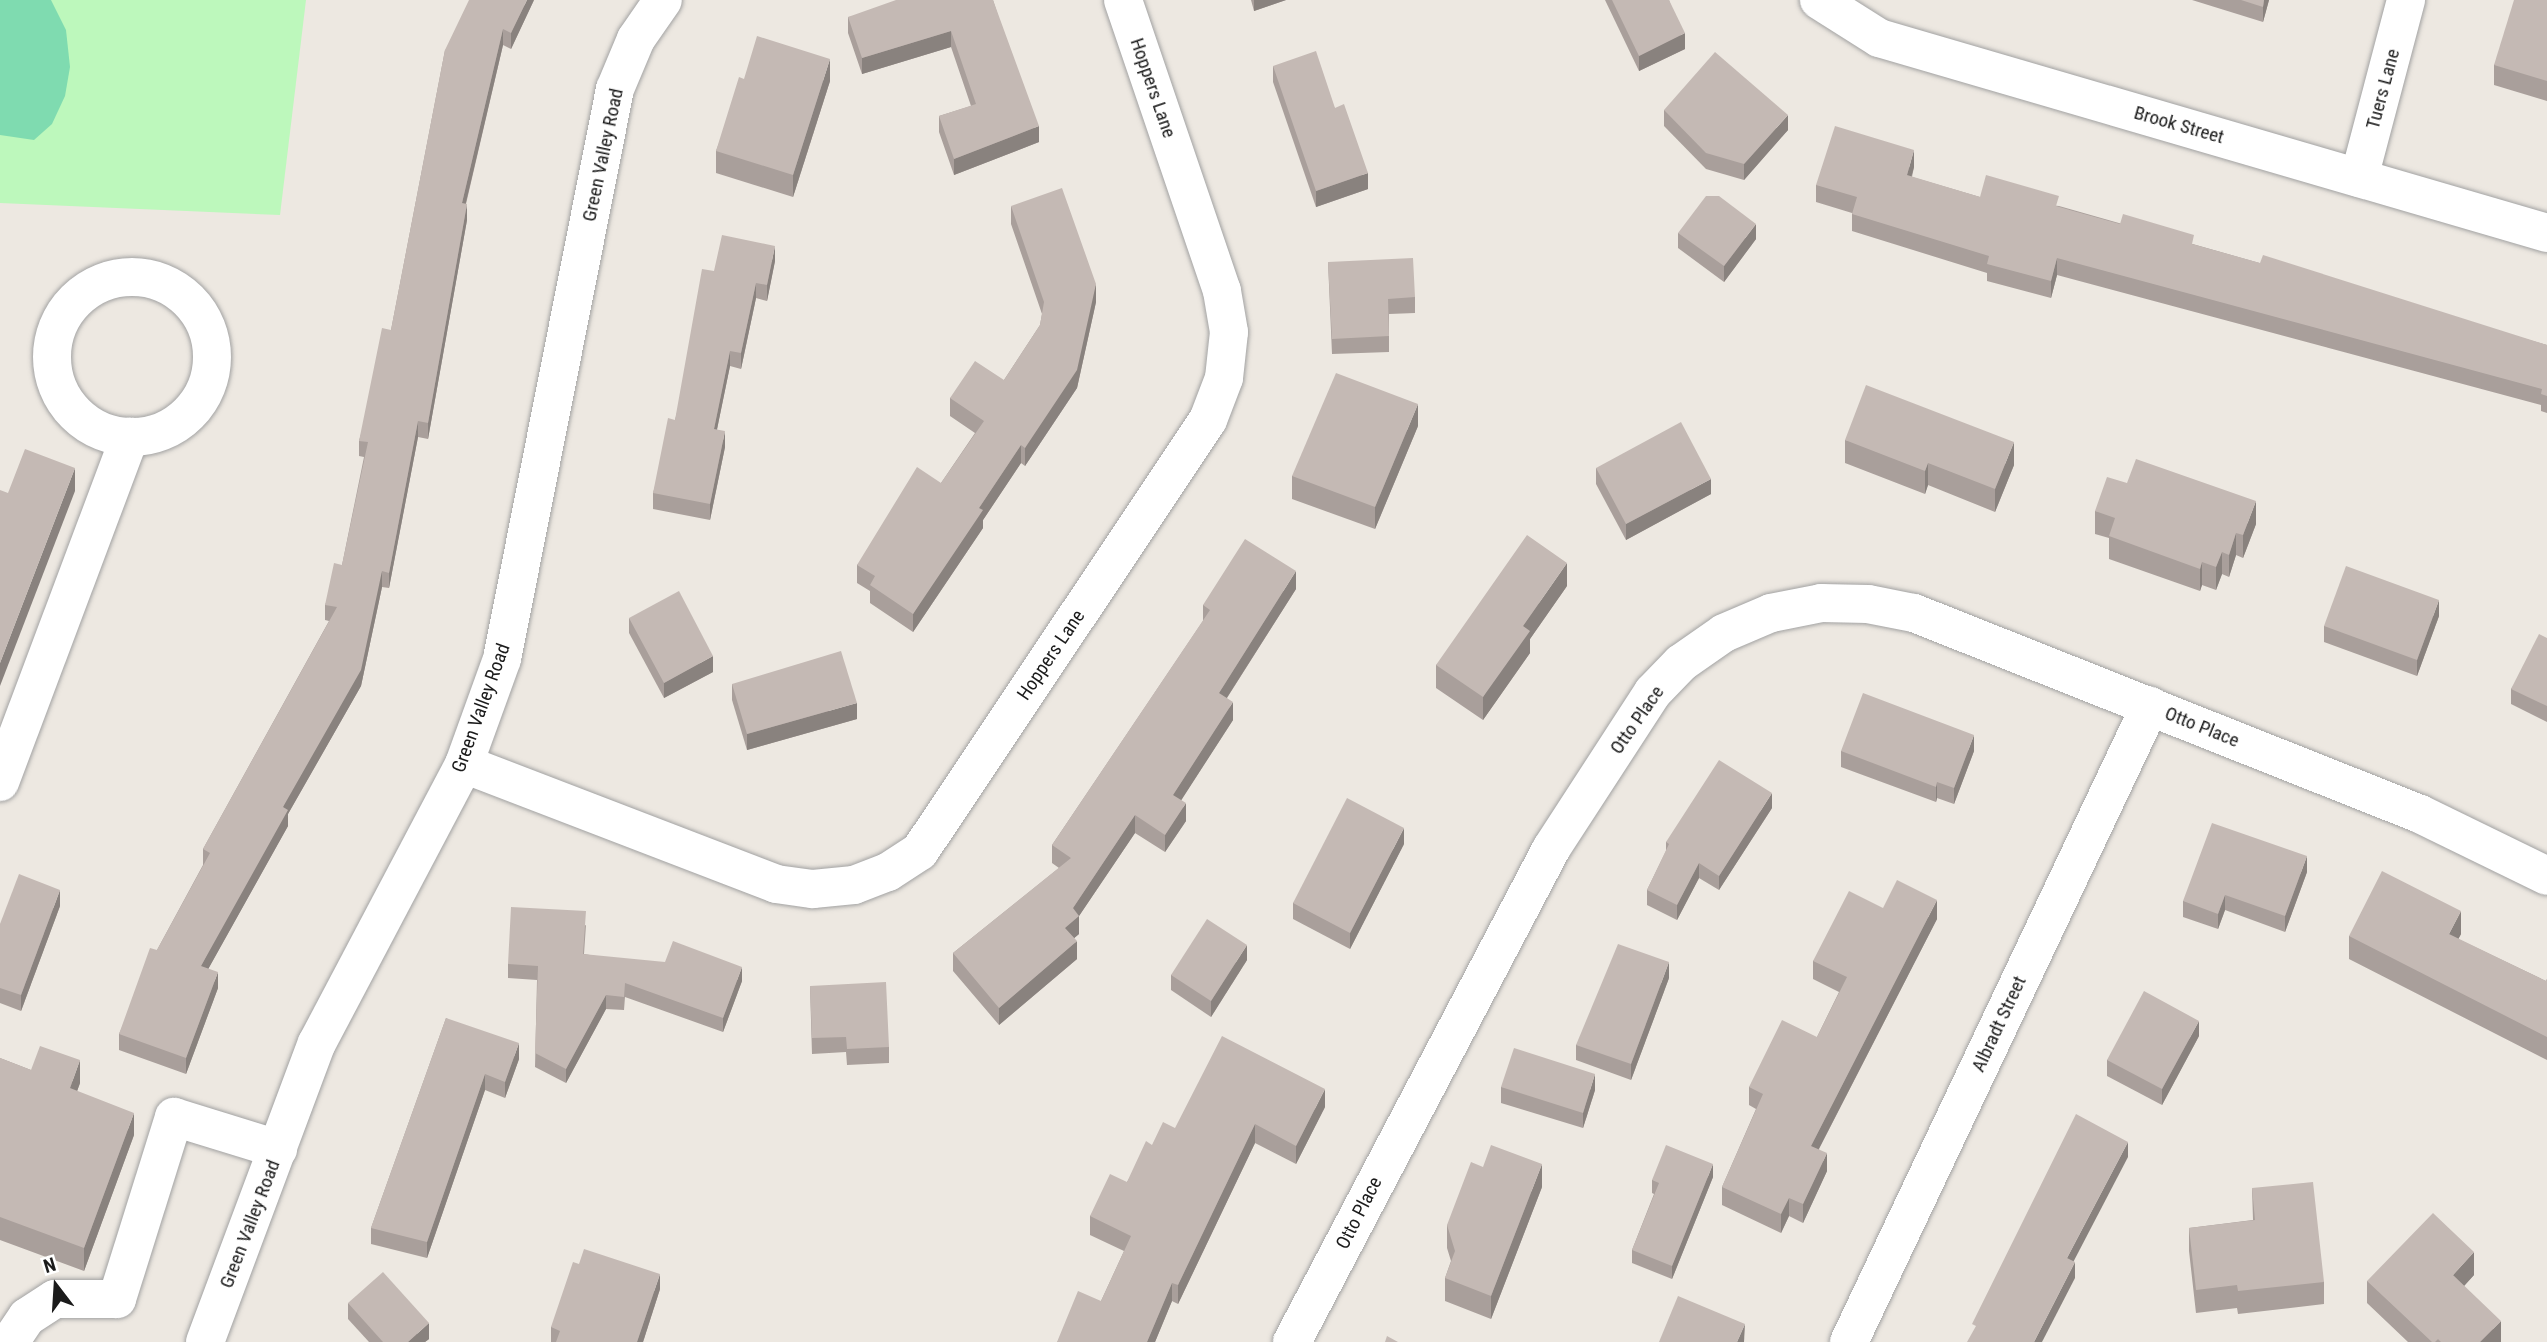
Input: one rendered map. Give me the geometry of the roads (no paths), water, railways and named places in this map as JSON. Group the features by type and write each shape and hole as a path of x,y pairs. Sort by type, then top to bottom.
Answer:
{"street":[{"name":"Green Valley Road","path":"205,1342 317,1044 464,764 502,659 615,89 636,39 663,0"},
{"name":"Hoppers Lane","path":"464,764 776,884 813,889 854,885 888,872 920,850 1208,421 1224,378 1228,332 1222,291 1123,0"},
{"name":"Brook Street","path":"1819,0 1879,38 2547,233"},
{"name":"Tuers Lane","path":"2359,178 2406,0"},
{"path":"131,277 157,281 181,293 200,313 211,338 212,365 205,391 189,414 167,429 131,437 111,434 78,417 61,395 53,369 53,342 63,316 80,296 103,282 131,277"},
{"path":"0,782 131,437"},
{"name":"Otto Place","path":"1292,1342 1551,849 1653,692 1681,663 1724,633 1770,613 1821,603 1868,604 1914,613 2420,814 2547,876"},
{"name":"Albradt Street","path":"1849,1342 2150,706"},
{"path":"10,1342 27,1317 55,1299 117,1298 174,1117 278,1149"}]}
